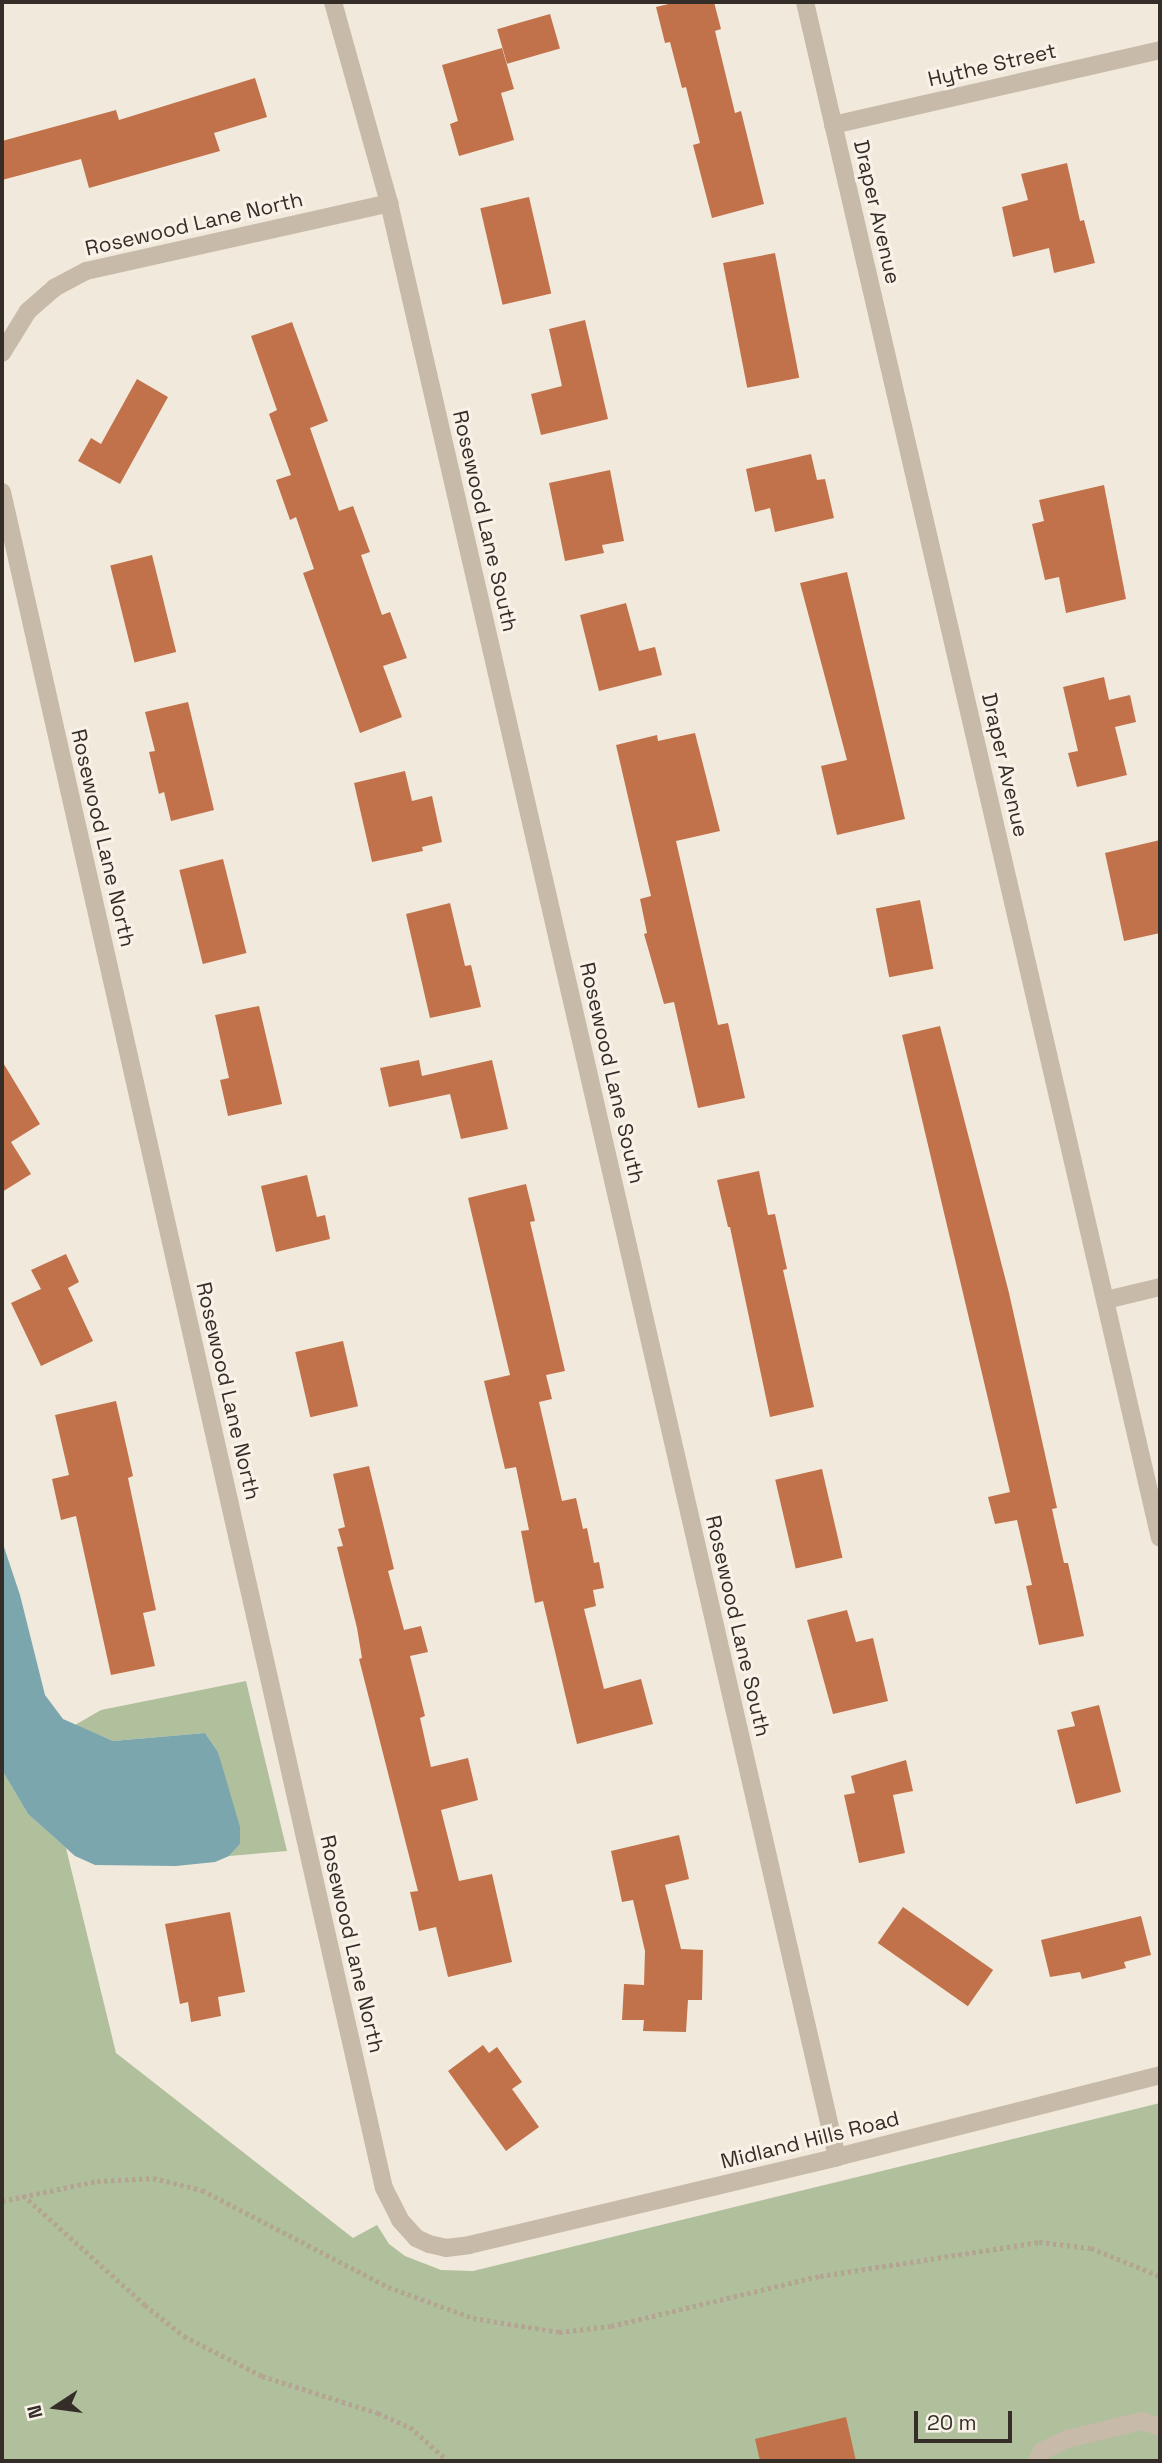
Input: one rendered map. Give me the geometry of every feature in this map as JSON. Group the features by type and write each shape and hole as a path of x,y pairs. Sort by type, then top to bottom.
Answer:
{"street":[{"name":"Rosewood Lane South","path":"333,2 389,203 836,2157"},
{"name":"Draper Avenue","path":"805,2 1160,1538"},
{"name":"Hythe Street","path":"833,125 1160,50"},
{"name":"Rosewood Lane North","path":"2,353 27,311 54,288 86,271 389,203"},
{"name":"Rosewood Lane North","path":"2,492 384,2188 393,2210 416,2238 446,2248 469,2245"},
{"path":"1106,1300 1160,1287"},
{"name":"Midland Hills Road","path":"469,2245 836,2157 1160,2075"},
{"path":"1037,2461 1042,2451 1067,2439 1142,2421 1160,2427"}],"path":[{"path":"2,2201 22,2194 97,2181 153,2178 202,2190 388,2287 472,2318 559,2332 611,2326 820,2276 1039,2242 1091,2248 1160,2276"},
{"path":"22,2194 145,2305 184,2336 262,2376 378,2413 410,2427 448,2461"}],"green space":[{"path":"246,1681 287,1851 229,1856 240,1844 218,1752 205,1733 113,1741 75,1725 101,1710"},
{"path":"2,1770 28,1814 66,1848 116,2053 353,2238 377,2225 389,2244 405,2256 441,2270 473,2271 1160,2103 1160,2461 2,2461"}],"water":[{"path":"2,1541 20,1595 45,1695 63,1719 113,1741 205,1733 218,1752 240,1827 240,1844 229,1856 215,1862 176,1866 95,1865 75,1856 28,1814 2,1770"}],"building":[{"path":"677,2 714,2 721,29 715,31 735,113 741,111 764,204 712,218 693,145 700,143 686,87 682,88 670,42 665,43 656,7"},
{"path":"550,14 560,49 507,64 497,29"},
{"path":"502,48 514,89 501,93 514,140 459,156 450,124 458,121 442,65"},
{"path":"255,78 267,117 214,133 220,151 89,188 81,159 2,180 2,141 116,110 119,120"},
{"path":"1067,163 1080,221 1084,220 1095,263 1054,273 1049,248 1013,257 1002,207 1028,200 1021,174"},
{"path":"529,197 551,293 503,305 480,208"},
{"path":"775,253 799,378 747,388 723,263"},
{"path":"585,320 608,419 541,435 531,394 562,386 549,329"},
{"path":"292,322 328,421 310,428 339,511 353,506 370,552 361,555 382,615 390,612 407,658 383,666 402,717 360,733 303,573 314,569 296,517 290,520 276,480 291,475 269,414 277,410 251,336"},
{"path":"137,379 168,397 120,484 78,461 91,438 101,444"},
{"path":"811,454 817,480 825,479 834,518 775,532 770,508 755,512 746,469"},
{"path":"610,470 624,541 602,545 604,553 565,561 549,483"},
{"path":"1104,485 1126,599 1066,613 1059,577 1045,580 1032,524 1044,521 1039,500"},
{"path":"152,555 176,652 134,662 110,565"},
{"path":"847,572 905,819 837,835 821,766 847,760 800,583"},
{"path":"626,603 639,651 655,647 662,675 599,691 580,615"},
{"path":"1104,677 1109,700 1130,695 1136,722 1115,727 1127,775 1077,787 1068,753 1078,751 1063,687"},
{"path":"188,702 214,810 171,821 164,792 159,794 149,752 155,751 145,712"},
{"path":"695,733 720,831 676,841 718,1025 728,1023 745,1098 698,1108 674,1002 664,1004 644,934 647,933 640,899 651,896 616,745 657,735 658,741"},
{"path":"405,771 412,801 432,796 442,842 422,847 423,851 372,862 354,783"},
{"path":"1160,840 1160,933 1124,941 1105,853"},
{"path":"223,859 246,953 203,964 179,870"},
{"path":"920,900 933,969 889,977 876,909"},
{"path":"450,903 465,966 471,965 481,1007 430,1018 406,914"},
{"path":"259,1006 282,1104 228,1116 220,1080 229,1078 215,1015"},
{"path":"940,1026 1009,1293 1057,1508 1052,1509 1064,1563 1068,1563 1084,1636 1039,1645 1026,1586 1032,1585 1017,1520 995,1524 988,1497 1010,1492 902,1035"},
{"path":"419,1060 422,1076 492,1060 508,1129 461,1139 450,1094 389,1107 380,1068"},
{"path":"2,1061 40,1124 11,1142 31,1174 2,1192"},
{"path":"759,1171 768,1215 775,1214 787,1269 783,1270 814,1407 770,1417 730,1227 717,1180"},
{"path":"307,1175 317,1217 325,1215 330,1239 276,1252 261,1186"},
{"path":"526,1184 535,1221 530,1222 565,1371 546,1375 552,1399 539,1402 562,1501 576,1498 583,1529 587,1528 594,1563 599,1562 604,1588 593,1590 596,1606 584,1609 604,1689 641,1679 653,1724 577,1744 543,1601 535,1603 521,1531 529,1530 516,1467 505,1469 484,1381 510,1375 468,1198"},
{"path":"66,1254 79,1282 68,1288 93,1341 41,1366 11,1303 41,1289 31,1270"},
{"path":"343,1341 358,1406 310,1417 295,1352"},
{"path":"116,1401 133,1476 128,1478 156,1610 143,1613 155,1666 111,1675 76,1516 61,1520 52,1479 69,1475 55,1415"},
{"path":"369,1466 394,1569 388,1571 404,1630 421,1626 428,1652 410,1656 425,1716 420,1718 431,1767 468,1758 478,1800 441,1810 459,1881 492,1874 512,1962 448,1977 436,1927 419,1931 410,1892 418,1891 359,1659 362,1658 357,1628 337,1547 343,1546 338,1529 345,1527 333,1474"},
{"path":"822,1469 842,1558 796,1568 775,1480"},
{"path":"847,1610 856,1642 873,1638 888,1701 833,1714 807,1620"},
{"path":"1099,1705 1121,1792 1076,1804 1057,1730 1075,1726 1071,1712"},
{"path":"906,1760 913,1791 893,1795 905,1853 859,1863 844,1795 855,1793 851,1776"},
{"path":"679,1835 689,1879 665,1885 681,1949 703,1950 702,2000 688,2000 686,2032 643,2031 644,2020 622,2020 624,1984 644,1985 645,1951 633,1900 622,1902 611,1851"},
{"path":"903,1907 993,1970 968,2006 878,1943"},
{"path":"230,1912 245,1992 218,1997 221,2016 191,2022 188,2002 180,2004 165,1924"},
{"path":"1141,1916 1151,1955 1124,1962 1126,1968 1082,1979 1080,1972 1050,1977 1041,1940"},
{"path":"483,2045 489,2053 497,2047 522,2082 512,2089 539,2127 506,2151 448,2071"},
{"path":"846,2417 856,2461 760,2461 755,2439"}]}
